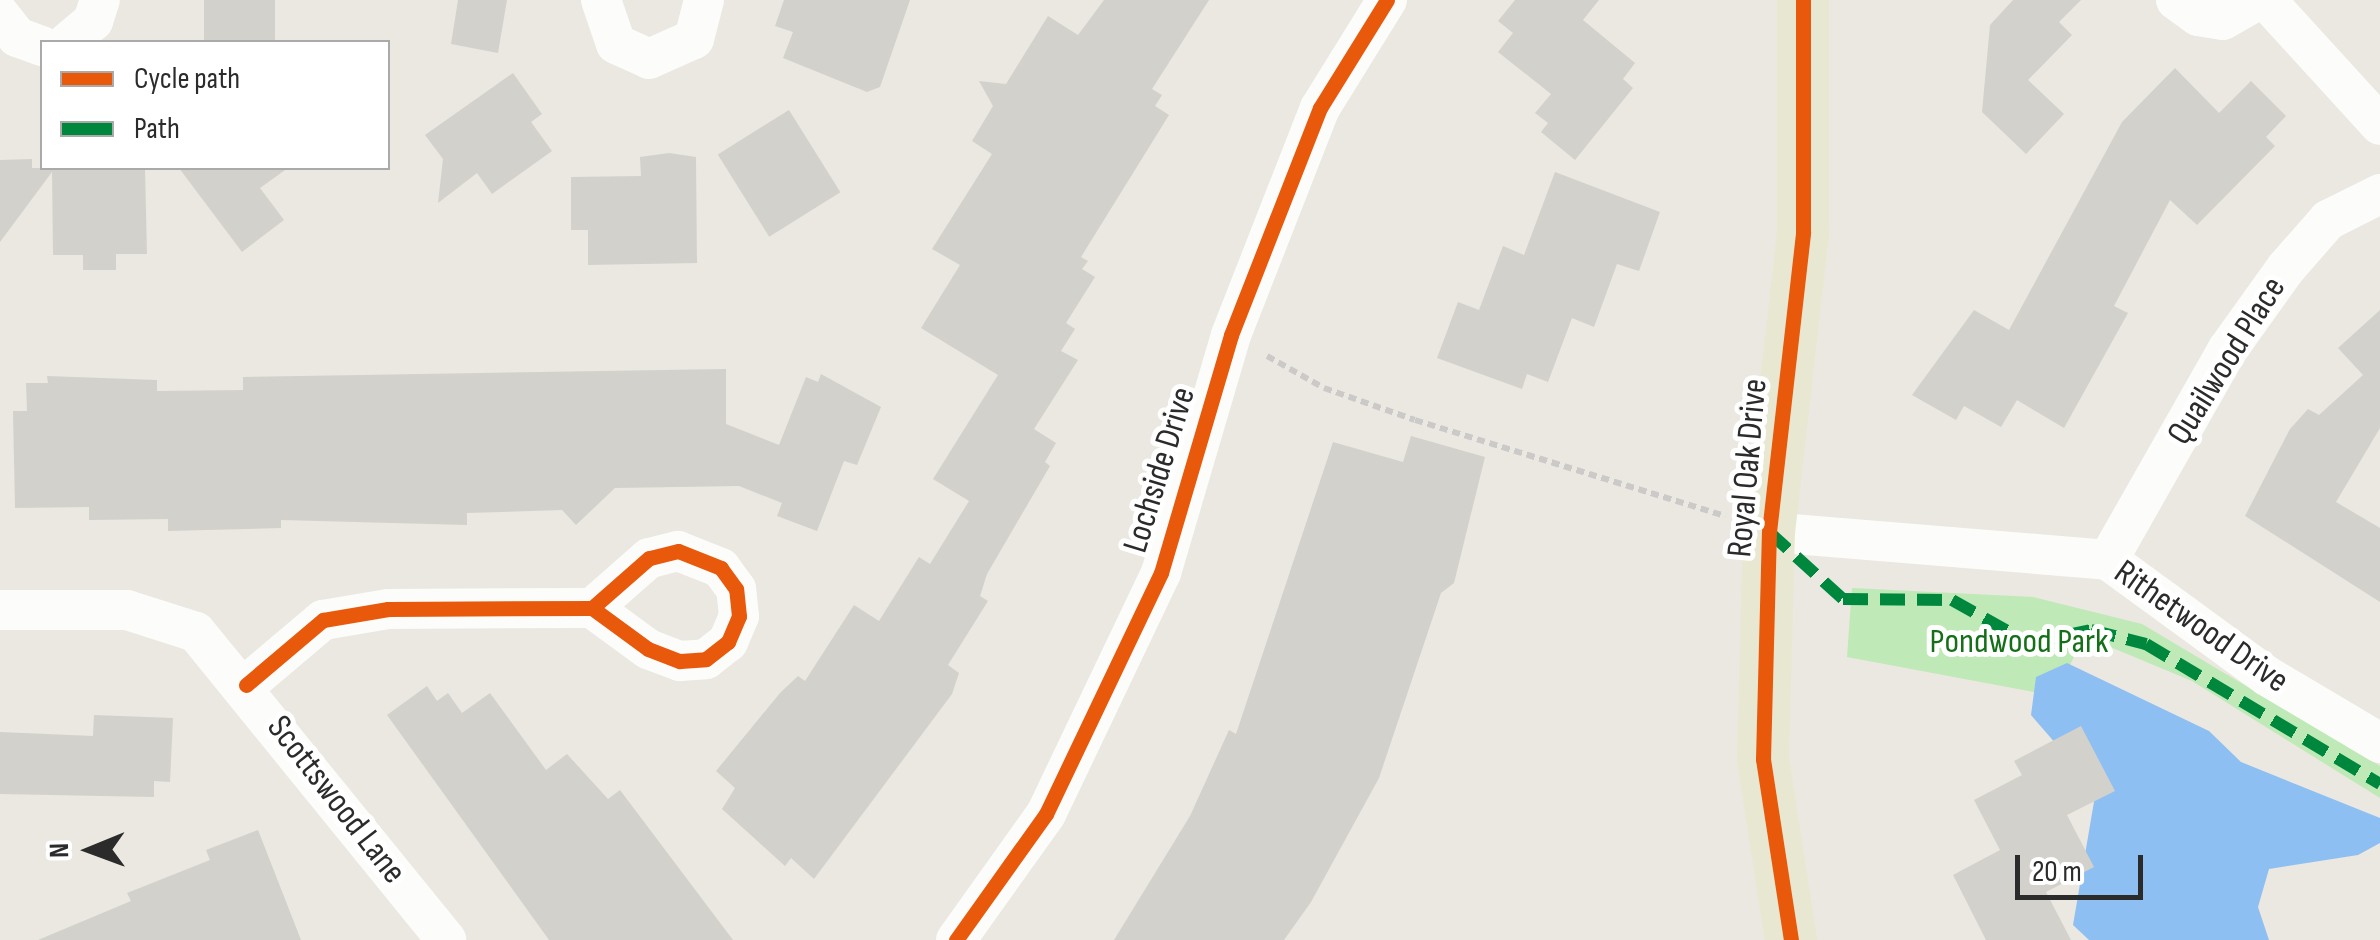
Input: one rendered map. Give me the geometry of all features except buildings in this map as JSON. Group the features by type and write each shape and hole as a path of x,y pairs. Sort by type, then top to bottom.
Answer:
{"main road":[{"name":"Royal Oak Drive","path":"1791,940 1764,760 1770,532 1803,232 1802,0"}],"street":[{"path":"70,40 93,22 100,0"},
{"path":"601,0 616,44 649,59 694,39 704,0"},
{"name":"Lochside Drive","path":"956,940 1046,814 1162,573 1231,336 1320,108 1386,0"},
{"path":"2176,0 2198,16 2222,20 2258,0"},
{"path":"2266,0 2380,124"},
{"path":"0,15 17,37 40,45"},
{"name":"Quailwood Place","path":"2108,560 2228,349 2286,268 2328,220 2380,194"},
{"name":"Rithetwood Drive","path":"1770,532 2108,560 2266,676 2380,743"},
{"path":"246,685 323,620 388,609 592,608"},
{"name":"Scottswood Lane","path":"0,610 127,610 196,632 246,685 446,940"}],"path":[{"path":"1231,336 1360,401 1770,532"}],"green space":[{"name":"Pondwood Park","path":"1852,588 2033,597 2142,624 2380,766 2380,798 2192,681 2084,636 2055,696 1847,657"}],"water":[{"path":"2067,663 2209,731 2241,762 2380,818 2380,843 2358,855 2269,869 2258,907 2269,940 2089,940 2073,925 2096,790 2031,715 2036,677"}],"marked path":[{"path":"1769,532 1843,599 1952,600 2029,643 2091,630 2146,644 2380,784"}],"cycle path":[{"path":"956,940 1046,814 1161,573 1231,335 1320,108 1387,0"},
{"path":"1791,940 1763,759 1769,532 1803,232 1803,0"},
{"path":"246,685 323,620 388,609 592,608 648,649 680,661 706,659 728,642 739,616 736,589 721,568 678,551 649,558 592,608"}]}
